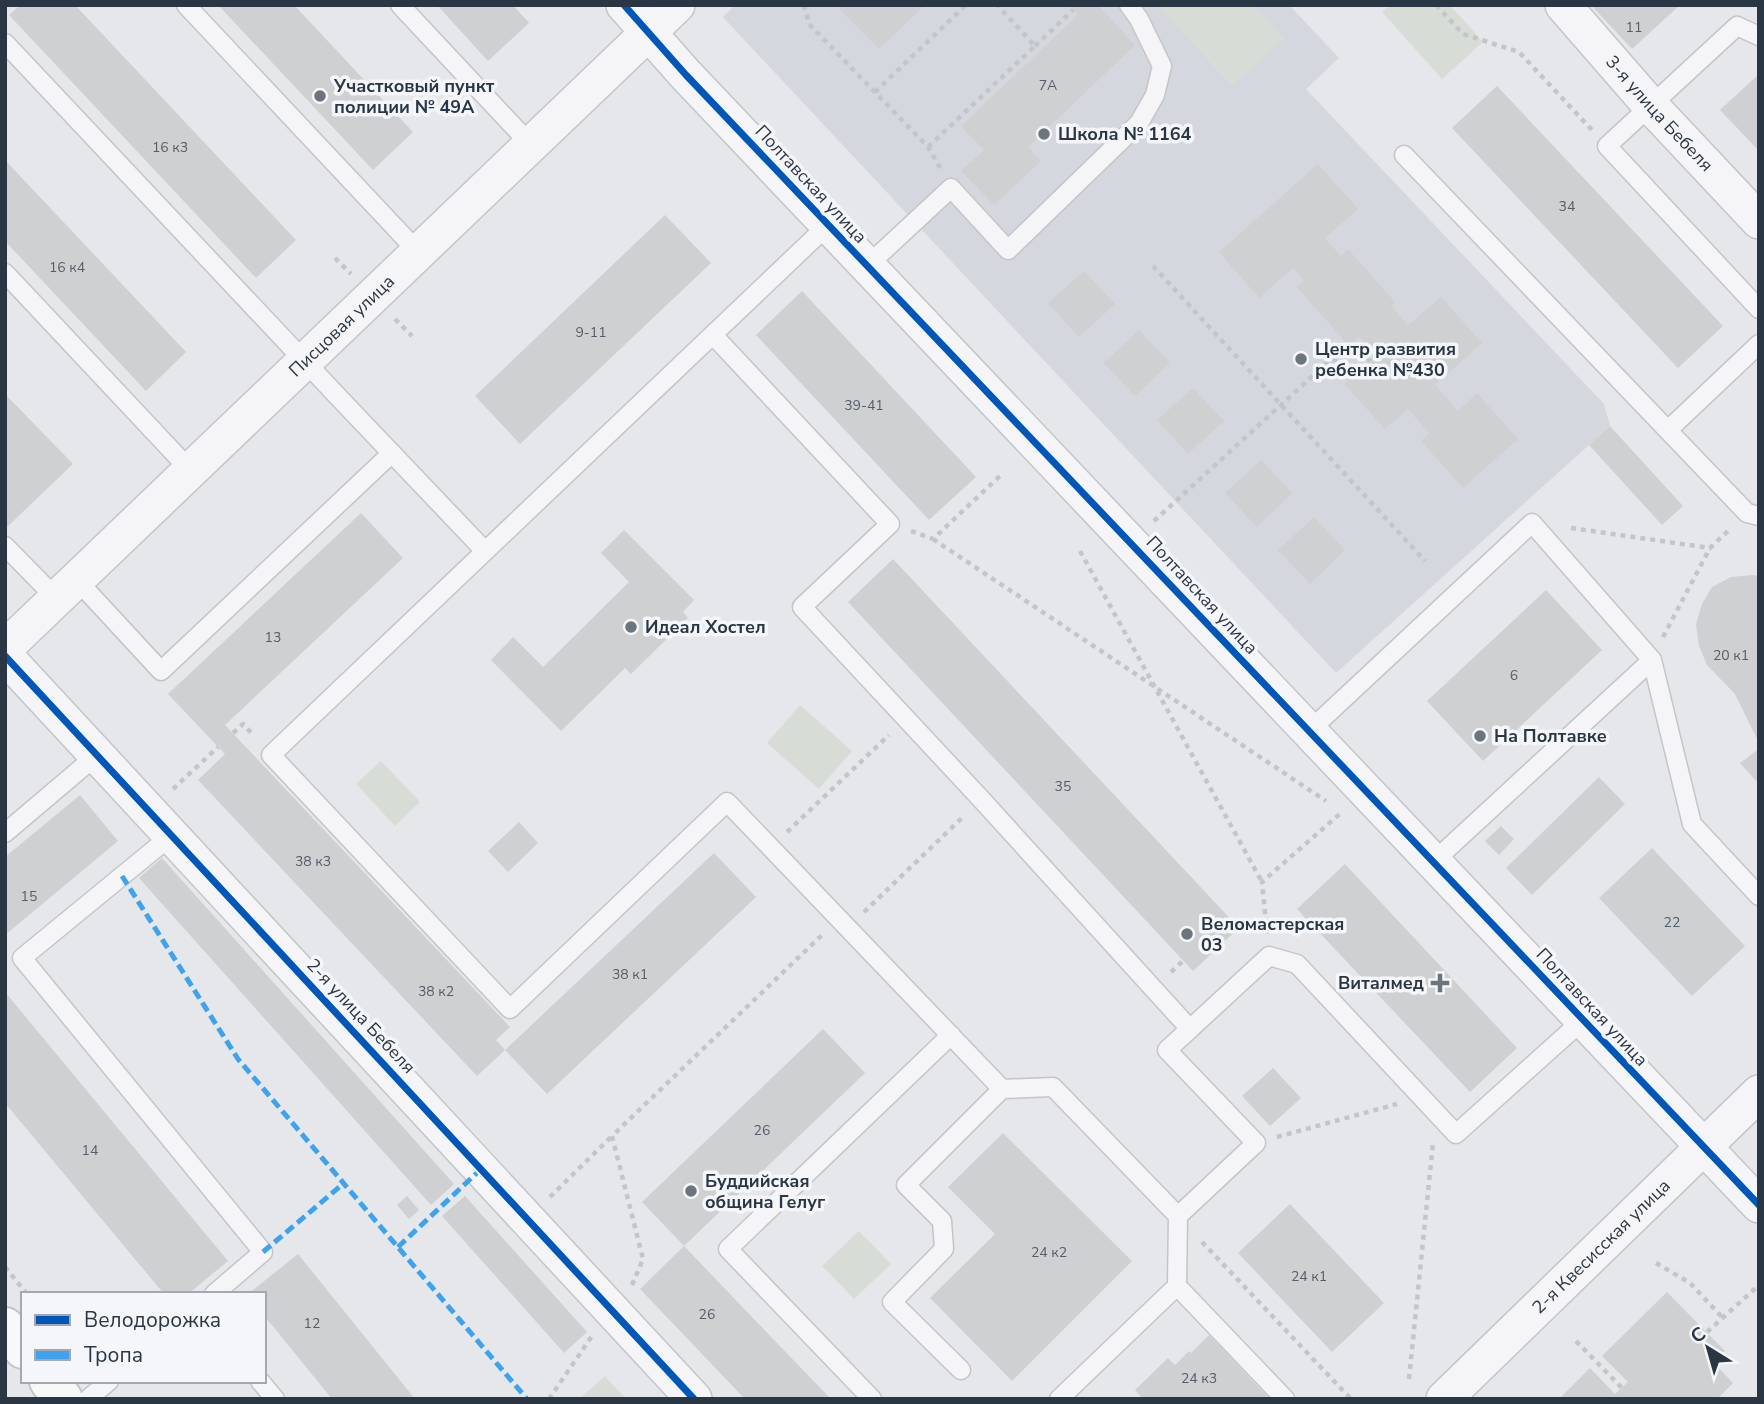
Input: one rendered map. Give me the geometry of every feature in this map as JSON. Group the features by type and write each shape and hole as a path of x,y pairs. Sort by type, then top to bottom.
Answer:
{"street":[{"name":"Полтавская улица","path":"624,5 828,225 1759,1205"},
{"name":"Писцовая улица","path":"5,648 677,5"},
{"name":"3-я улица Бебеля","path":"1563,5 1650,105 1759,221"},
{"name":"2-я улица Бебеля","path":"5,656 694,1399"},
{"name":"2-я Квесисская улица","path":"1444,1399 1759,1093"},
{"path":"5,1327 21,1347"},
{"path":"51,1383 63,1399"}],"lane":[{"path":"186,5 419,253"},
{"path":"400,5 531,145"},
{"path":"867,266 951,188 1008,250 1139,122 1155,95 1161,66 1139,19 1129,5"},
{"path":"1759,36 1737,26 1607,146 1759,309"},
{"path":"5,43 485,551"},
{"path":"1404,155 1753,515"},
{"path":"828,225 271,755 510,1009 727,802 1002,1089"},
{"path":"5,273 190,470"},
{"path":"713,335 890,524 802,607 1190,1028"},
{"path":"1668,430 1759,344"},
{"path":"5,546 66,589 161,671 392,453"},
{"path":"1309,732 1532,523 1652,660 1692,824 1759,895"},
{"path":"1433,862 1652,660"},
{"path":"5,833 97,755"},
{"path":"172,835 22,958 263,1252 216,1292"},
{"path":"1178,1216 1256,1143 1167,1050 1269,956 1297,964 1456,1134 1583,1020"},
{"path":"872,1399 728,1250 951,1035"},
{"path":"961,1370 892,1302 944,1249 942,1221 906,1185 1002,1089 1053,1087 1178,1216 1177,1286 1285,1399"},
{"path":"1059,1399 1177,1286"},
{"path":"88,1399 107,1383"},
{"path":"262,1383 275,1399"}],"path":[{"path":"804,5 808,24 928,147 951,188"},
{"path":"875,92 966,5"},
{"path":"997,5 1035,46"},
{"path":"1436,5 1463,34 1519,52 1607,146"},
{"path":"928,147 1073,10"},
{"path":"1153,266 1425,561"},
{"path":"387,311 412,336"},
{"path":"1175,503 1329,361 1362,352 1370,361"},
{"path":"933,539 1003,474"},
{"path":"1652,660 1710,548 1753,515"},
{"path":"1532,523 1710,548"},
{"path":"890,524 933,539 1342,812 1262,882"},
{"path":"1080,551 1262,882 1269,956"},
{"path":"771,847 906,719"},
{"path":"167,794 218,747"},
{"path":"547,1200 611,1136 981,799"},
{"path":"1256,1143 1421,1098"},
{"path":"1409,1379 1436,1113"},
{"path":"549,1399 610,1309 630,1289 643,1259 611,1136"},
{"path":"1178,1216 1351,1399"},
{"path":"1656,1263 1690,1283 1723,1317"},
{"path":"5,1267 25,1292"},
{"path":"1707,1332 1759,1285"},
{"path":"1576,1341 1622,1388"}],"shaded area":[{"name":"Центр развития ребенка №430","path":"735,5 1289,5 1339,58 1306,89 1604,404 1610,426 1336,673 723,17"},
{"path":"1157,5 1253,5 1284,38 1232,86"},
{"path":"1390,5 1450,5 1483,42 1442,79 1382,12"},
{"path":"800,705 852,751 819,789 767,743"},
{"path":"381,761 420,802 395,826 356,784"},
{"path":"859,1231 891,1264 854,1299 822,1266"},
{"path":"605,1376 626,1399 579,1399"}],"building":[{"path":"20,5 75,5 296,240 256,278 9,15"},
{"path":"218,5 294,5 413,132 373,170"},
{"path":"437,5 513,5 529,23 488,61"},
{"path":"839,5 925,5 879,49 841,11"},
{"path":"1068,5 1098,5 1135,45 1028,147 1041,161 994,205 961,171 984,150 961,126 1078,15"},
{"path":"1591,5 1680,5 1632,49"},
{"path":"1759,74 1759,151 1720,110"},
{"path":"1497,86 1723,326 1678,368 1452,128"},
{"path":"5,160 186,352 146,391 5,241"},
{"path":"1318,164 1358,209 1325,238 1341,256 1348,249 1395,302 1391,306 1408,325 1441,297 1482,343 1435,385 1458,411 1477,393 1518,439 1463,488 1421,441 1429,433 1408,409 1385,429 1344,384 1376,356 1360,337 1349,346 1297,287 1304,281 1293,268 1259,298 1219,252"},
{"path":"665,215 711,263 520,444 475,396"},
{"path":"1084,271 1115,304 1079,337 1048,303"},
{"path":"802,291 976,477 929,520 756,335"},
{"path":"1139,330 1170,363 1135,396 1104,363"},
{"path":"1193,388 1224,421 1188,454 1157,420"},
{"path":"5,394 73,464 5,529"},
{"path":"1610,426 1683,506 1662,525 1589,445"},
{"path":"1261,460 1292,493 1257,527 1225,493"},
{"path":"361,513 403,558 225,725 510,1027 496,1040 505,1050 477,1076 198,780 225,754 168,694"},
{"path":"1314,517 1345,550 1310,584 1278,550"},
{"name":"Идеал Хостел","path":"624,530 694,600 683,612 688,618 631,674 625,668 561,731 491,660 513,637 543,667 629,582 601,553"},
{"path":"893,559 1239,928 1193,971 848,602"},
{"path":"1759,576 1759,743 1735,694 1707,665 1699,646 1696,624 1702,604 1712,587 1731,577"},
{"path":"1546,590 1602,650 1483,761 1427,701"},
{"path":"1759,749 1759,784 1740,763"},
{"path":"1599,777 1625,804 1532,895 1506,868"},
{"path":"80,795 118,841 5,935 5,857"},
{"path":"519,822 538,843 508,872 488,851"},
{"path":"1501,826 1514,839 1499,855 1485,841"},
{"path":"1652,848 1745,946 1692,996 1599,898"},
{"path":"714,853 756,897 547,1094 505,1050"},
{"path":"162,858 454,1184 431,1205 139,878"},
{"path":"1345,864 1517,1048 1470,1092 1297,909"},
{"path":"5,992 228,1261 190,1292 162,1292 5,1103"},
{"path":"823,1029 865,1073 684,1246 642,1202"},
{"path":"1273,1068 1301,1098 1270,1126 1242,1096"},
{"path":"1003,1133 1132,1261 1012,1381 930,1298 995,1234 948,1187"},
{"path":"407,1196 419,1210 409,1219 397,1205"},
{"path":"465,1196 587,1332 564,1353 442,1216"},
{"path":"1290,1204 1384,1303 1332,1352 1238,1253"},
{"path":"684,1246 831,1399 745,1399 640,1289"},
{"path":"298,1254 415,1399 332,1399 266,1318 266,1292 250,1292"},
{"path":"1667,1292 1725,1351 1714,1363 1733,1383 1717,1399 1559,1399 1590,1368 1615,1394 1628,1382 1602,1356"},
{"path":"1209,1335 1270,1399 1143,1399 1135,1390 1168,1358 1175,1365"}],"marked path":[{"path":"122,876 238,1059 527,1399"},
{"path":"398,1247 481,1169"},
{"path":"263,1252 344,1183"}],"cycle path":[{"path":"624,5 686,75 1759,1205"},
{"path":"5,656 694,1399"}],"place":[{"name":"Участковый пункт полиции № 49А","path":"320,96"},
{"name":"Школа № 1164","path":"1044,134"},
{"name":"Центр развития ребенка №430","path":"1301,359"},
{"name":"Идеал Хостел","path":"631,627"},
{"name":"На Полтавке","path":"1480,736"},
{"name":"Веломастерская 03","path":"1187,934"},
{"name":"Виталмед","path":"1440,983"},
{"name":"Буддийская община Гелуг","path":"691,1191"}]}
